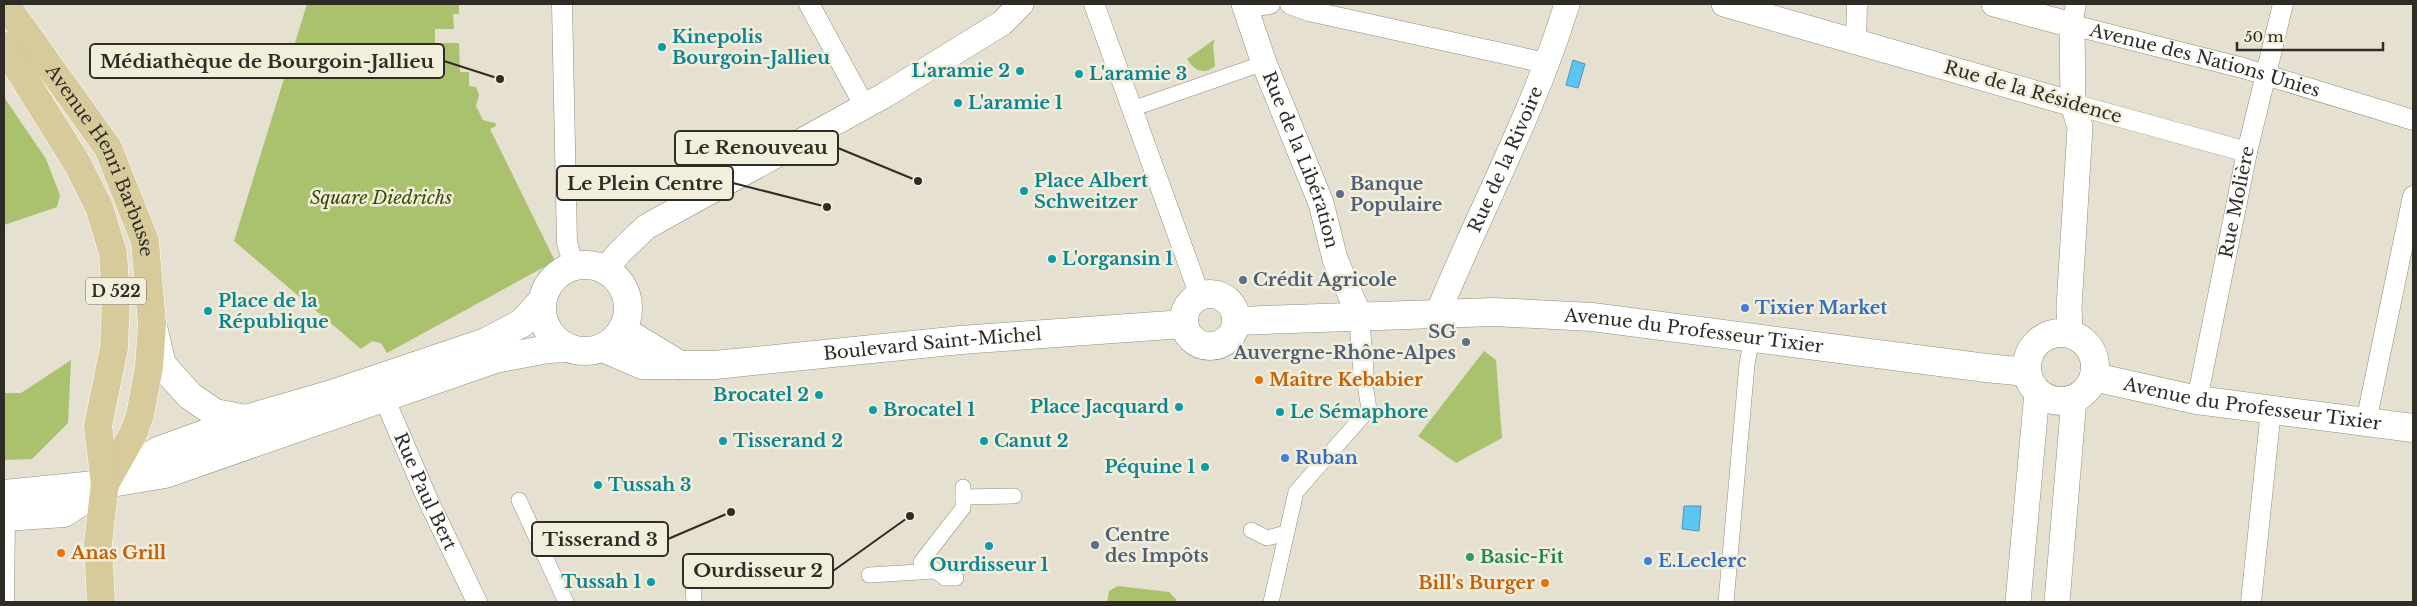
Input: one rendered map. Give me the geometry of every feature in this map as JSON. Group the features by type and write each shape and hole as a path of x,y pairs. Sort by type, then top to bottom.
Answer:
{"main road":[{"name":"Avenue Henri Barbusse","path":"5,4 108,148 145,241 152,324 149,367 140,415 133,434 105,484"},
{"name":"Avenue Henri Barbusse","path":"4,46 77,163 100,207 113,252 116,299 114,348 98,426 105,484"},
{"path":"105,484 165,474 380,389 486,342 522,322 541,302 549,282 564,269 584,264 606,270 617,278 627,297 628,317 613,339 580,351 558,343 544,325 541,302"},
{"path":"1208,294 1225,298 1236,312 1237,321 1231,337 1216,346 1207,346 1192,339 1184,324 1187,307 1200,296 1208,294"},
{"name":"Avenue du Professeur Tixier","path":"1237,321 1359,315 1544,313 1752,336 1986,368 2032,382"},
{"path":"152,324 162,364 190,396 215,413 246,419"},
{"name":"Boulevard Saint-Michel","path":"613,339 642,364 681,366 716,365 933,343 1184,324"},
{"path":"2063,333 2080,338 2089,346 2094,356 2096,368 2094,377 2089,387 2074,399 2054,401 2032,382 2030,351 2037,342 2063,333"},
{"path":"4,523 105,484 158,452 246,419 380,389 495,359 548,349 568,348"},
{"name":"Avenue du Professeur Tixier","path":"2094,377 2197,400 2413,428"},
{"name":"D 522","path":"100,602 98,543 105,484"}],"street":[{"path":"562,4 567,243 574,266"},
{"path":"809,4 864,105"},
{"path":"606,270 619,253 646,228 885,95 1002,23 1021,4"},
{"path":"1094,4 1200,296"},
{"path":"1245,6 1270,4"},
{"path":"1290,4 1309,11 1546,63"},
{"name":"Rue de la Rivoire","path":"1438,313 1456,268 1517,138 1567,4"},
{"name":"Rue de la Résidence","path":"1724,4 2247,152"},
{"path":"1856,42 1857,4"},
{"name":"Avenue des Nations Unies","path":"1994,4 2074,14 2264,76 2413,120"},
{"name":"Rue Molière","path":"2197,400 2247,152 2283,4"},
{"name":"Rue de la Libération","path":"1245,6 1264,63 1320,203 1335,259 1359,315"},
{"path":"2063,333 2063,125 2073,104 2074,14"},
{"path":"1132,109 1264,63"},
{"path":"2366,422 2413,196"},
{"path":"1271,602 1296,492 1368,409 1359,315"},
{"path":"1726,602 1747,364 1752,336"},
{"path":"2018,602 2036,426 2032,382"},
{"name":"Rue Paul Bert","path":"380,389 477,602"},
{"path":"2057,602 2074,399"},
{"path":"2251,602 2271,410"},
{"path":"956,578 944,578 921,562 964,508 963,492 1014,496"},
{"path":"519,500 566,602"},
{"path":"4,523 4,602"},
{"path":"2025,525 2063,528"},
{"path":"1252,530 1267,538 1286,534"},
{"path":"694,602 692,568 792,561"},
{"path":"869,575 936,571"}],"green space":[{"name":"Square Diedrichs","path":"307,4 459,4 459,14 453,14 454,29 435,29 435,43 459,43 460,72 469,72 469,86 476,87 479,95 476,106 483,120 495,123 496,126 490,129 555,261 387,353 381,343 372,341 361,349 234,241"},
{"path":"1215,39 1213,45 1215,66 1207,71 1196,69 1187,59"},
{"path":"4,97 46,159 60,195 57,207 4,225"},
{"path":"1484,351 1496,360 1502,438 1456,463 1418,436"},
{"path":"71,360 68,423 32,459 4,460 4,393 21,393"},
{"path":"1118,586 1169,592 1176,599 1175,602 1107,602 1109,591"}],"water":[{"path":"1573,60 1585,64 1578,88 1566,85"},
{"path":"1684,506 1701,506 1699,531 1682,529"}],"place":[{"name":"Kinepolis Bourgoin-Jallieu","path":"662,47"},
{"name":"L'aramie 2","path":"1020,71"},
{"name":"L'aramie 3","path":"1079,74"},
{"name":"Médiathèque de Bourgoin-Jallieu","path":"500,79"},
{"name":"L'aramie 1","path":"958,103"},
{"name":"Le Renouveau","path":"918,181"},
{"name":"Place Albert Schweitzer","path":"1024,191"},
{"name":"Banque Populaire","path":"1340,194"},
{"name":"Le Plein Centre","path":"827,207"},
{"name":"L'organsin 1","path":"1052,259"},
{"name":"Crédit Agricole","path":"1243,280"},
{"name":"Tixier Market","path":"1745,308"},
{"name":"Place de la République","path":"208,311"},
{"name":"SG Auvergne-Rhône-Alpes","path":"1466,342"},
{"name":"Maître Kebabier","path":"1259,380"},
{"name":"Brocatel 2","path":"819,395"},
{"name":"Place Jacquard","path":"1179,407"},
{"name":"Brocatel 1","path":"873,410"},
{"name":"Le Sémaphore","path":"1280,412"},
{"name":"Tisserand 2","path":"723,441"},
{"name":"Canut 2","path":"984,441"},
{"name":"Ruban","path":"1285,458"},
{"name":"Péquine 1","path":"1205,467"},
{"name":"Tussah 3","path":"598,485"},
{"name":"Tisserand 3","path":"731,512"},
{"name":"Ourdisseur 2","path":"910,516"},
{"name":"Centre des Impôts","path":"1095,545"},
{"name":"Ourdisseur 1","path":"989,546"},
{"name":"Anas Grill","path":"61,553"},
{"name":"Basic-Fit","path":"1470,557"},
{"name":"E.Leclerc","path":"1648,561"},
{"name":"Tussah 1","path":"651,582"},
{"name":"Bill's Burger","path":"1545,583"}]}
